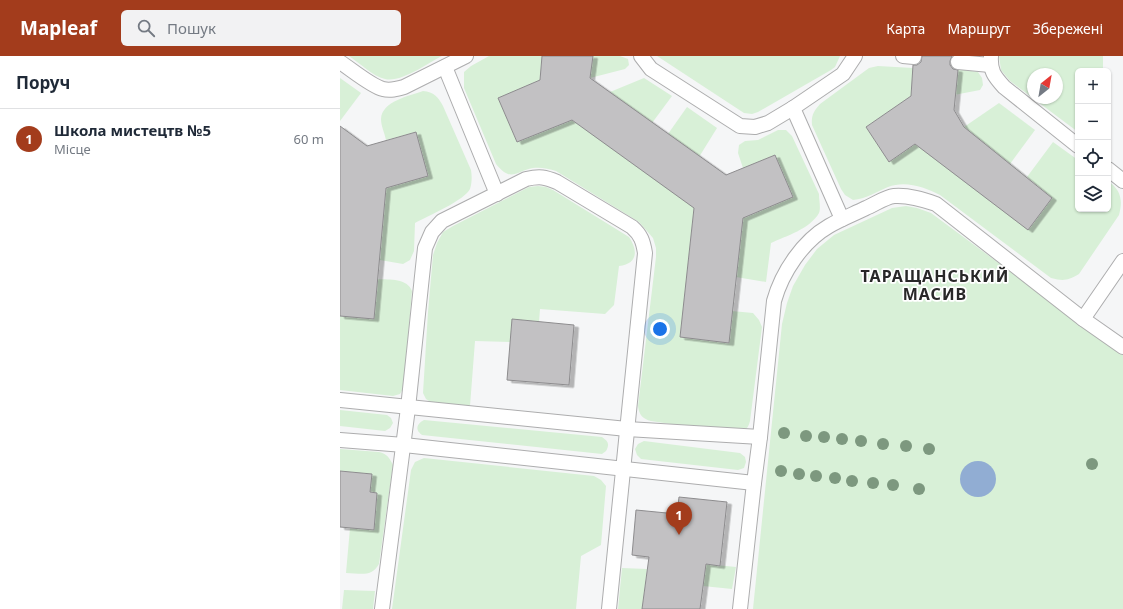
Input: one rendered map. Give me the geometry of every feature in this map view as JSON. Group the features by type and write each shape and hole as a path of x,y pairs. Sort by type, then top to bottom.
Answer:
{"lane":[{"path":"340,62 382,89 394,90 404,87 466,56"},
{"path":"641,56 651,69 740,126 755,127 768,123 793,108 843,74 855,56"},
{"path":"958,62 991,60 994,76 1004,87 1075,144"},
{"path":"445,67 497,194"},
{"path":"793,108 842,219"},
{"path":"1111,171 1123,181"},
{"path":"382,609 404,445 425,248 432,232 442,221 526,179 537,176 557,182 632,227 639,233 643,242 645,253 609,609"},
{"path":"740,609 774,301 778,287 796,256 828,226 892,196 908,196 936,204 1083,319 1123,347"},
{"path":"1083,319 1123,262"},
{"path":"340,400 627,429 760,437"},
{"path":"340,440 404,445 754,483"}],"green space":[{"path":"349,56 442,56 399,78 385,79 375,75"},
{"path":"489,56 542,56 540,80 498,98 517,142 572,120 694,208 680,337 728,343 732,311 753,313 759,320 762,327 750,421 744,431 737,434 651,421 644,418 640,414 638,406 656,257 656,248 653,238 639,222 556,171 545,168 533,168 510,174 501,170 496,164 464,88 464,72 471,66"},
{"path":"593,56 620,56 628,59 629,65 625,69 590,78"},
{"path":"657,56 840,56 835,67 831,70 752,114 744,113"},
{"path":"999,56 1103,56 1103,68 1075,68 1075,130 1041,104 1063,104 1063,68 1027,68 1027,94 1010,81 1001,70"},
{"path":"878,66 913,68 911,96 866,127 889,162 915,144 1028,230 1052,198 1027,177 1053,142 1075,158 1075,212 1111,212 1111,183 1112,184 1116,188 1121,200 1119,215 1079,274 1065,280 1051,278 940,195 928,189 915,185 901,184 888,187 867,197 853,200 845,195 812,125 813,116 820,104 869,68"},
{"path":"958,69 978,72 982,78 983,85 980,90 954,95"},
{"path":"340,78 361,93 340,121"},
{"path":"644,78 672,96 652,123 610,92"},
{"path":"423,91 430,92 443,106 471,170 471,187 467,193 454,203 415,223 414,251 410,260 403,264 380,260 386,188 428,176 416,132 386,140 381,119 386,108 397,100"},
{"path":"999,103 1035,130 1010,164 964,127"},
{"path":"687,107 717,128 699,157 668,134"},
{"path":"778,130 786,130 792,136 819,194 820,211 815,219 804,228 771,243 766,282 736,277 743,218 793,197 775,155 743,168 738,153 739,145 745,141 758,140"},
{"path":"538,186 553,190 629,237 634,247 634,256 630,262 619,266 614,305 605,314 540,309 539,322 513,319 511,342 475,341 470,406 432,403 426,399 423,393 433,255 437,243 443,232 453,226 529,187"},
{"path":"906,206 931,213 1123,355 1123,609 753,609 782,324 793,286 805,265 817,249 834,235 892,208"},
{"path":"378,279 398,280 410,287 412,291 404,387 400,394 393,396 340,390 340,316 374,319"},
{"path":"340,410 387,415 391,418 393,423 390,428 385,431 340,426"},
{"path":"424,420 602,437 607,441 608,446 606,451 602,454 422,435 418,431 417,427 419,423"},
{"path":"644,441 740,453 745,457 746,462 744,468 738,470 641,459 637,455 635,449 638,444"},
{"path":"340,449 379,452 388,456 393,465 379,564 372,571 365,574 346,573 350,528 374,530 377,493 370,492 371,474 340,471"},
{"path":"424,458 594,476 601,480 606,486 601,545 581,556 576,609 392,609 411,470 415,462"},
{"path":"706,564 736,567 732,589 703,586"},
{"path":"622,568 647,569 642,609 618,609"},
{"path":"344,590 375,591 373,609 342,609"}],"water":[{"path":"982,461 991,466 995,472 995,486 991,492 982,497 974,497 965,492 961,486 960,475 965,466 971,462"}],"building":[{"path":"542,56 593,56 590,78 726,175 775,155 793,197 743,218 729,343 680,337 694,208 572,120 517,142 498,98 540,80"},
{"path":"922,56 952,56 950,65 953,69 958,70 954,110 964,127 1052,198 1028,230 915,144 889,162 866,127 911,96 913,65 917,65 921,62"},
{"path":"340,126 367,146 416,132 428,176 386,188 374,319 340,316"},
{"path":"512,319 574,325 569,385 507,380"},
{"path":"340,471 372,474 370,492 377,493 374,530 340,527"},
{"path":"679,497 727,502 720,566 706,564 700,609 642,609 649,557 632,555 636,510 677,514"}],"place":[{"name":"Школа мистецтв №5","path":"679,535"}],"district":[{"name":"ТАРАЩАНСЬКИЙ МАСИВ","path":"935,285"}]}
